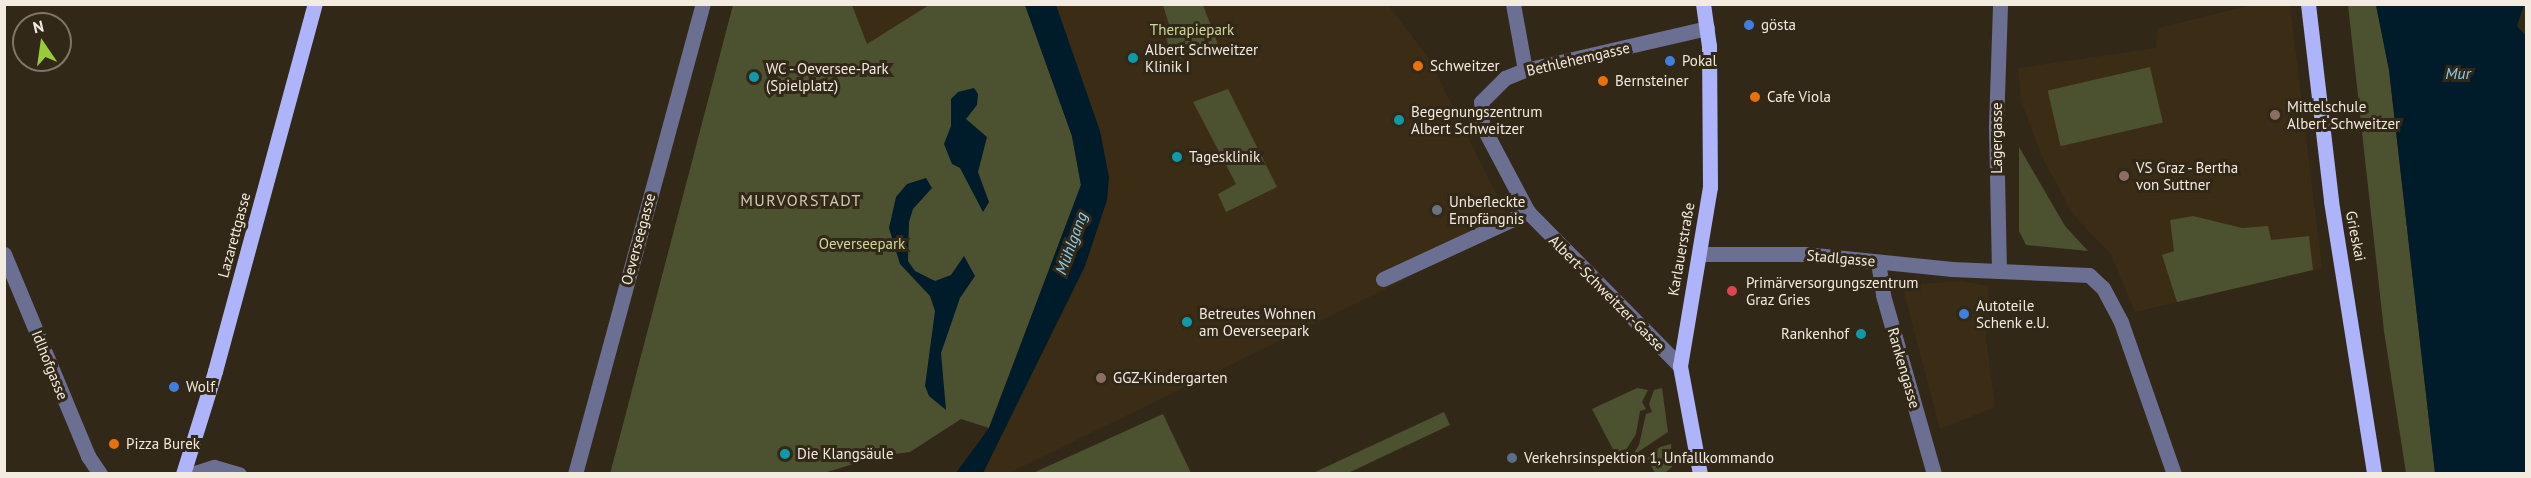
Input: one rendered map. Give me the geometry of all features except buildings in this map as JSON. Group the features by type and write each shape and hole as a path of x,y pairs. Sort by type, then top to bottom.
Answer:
{"main road":[{"name":"Lazarettgasse","path":"183,474 215,371 315,4"},
{"name":"Karlauerstraße","path":"1700,474 1680,366 1685,320 1701,254 1711,144 1707,28 1703,4"},
{"name":"Grieskai","path":"2308,4 2331,201 2374,474"}],"street":[{"name":"Oeverseegasse","path":"576,474 703,4"},
{"path":"1513,4 1525,70"},
{"name":"Lagergasse","path":"1999,271 1996,126 2001,4"},
{"name":"Bethlehemgasse","path":"1482,125 1481,102 1505,78 1525,70 1707,28"},
{"name":"Albert-Schweitzer-Gasse","path":"1482,125 1528,212 1680,366"},
{"path":"1383,279 1528,212"},
{"name":"Idlhofgasse","path":"4,254 88,456 100,474"},
{"name":"Stadlgasse","path":"1701,254 1805,254 1999,271 2089,275 2103,288 2121,322 2174,474"},
{"name":"Rankengasse","path":"1878,262 1883,296 1934,474"},
{"path":"192,474 214,467 239,474"}],"shaded area":[{"path":"852,5 929,5 867,44"},
{"path":"1056,5 1388,5 1430,60 1507,216 1387,273 1406,279 1009,473 983,474 1085,266 1107,200"},
{"path":"2252,5 2290,5 2322,268 2135,312 2111,254 2074,216 2044,161 2021,101 2018,68 2156,48 2158,28"},
{"path":"1962,281 1989,286 1986,338 1995,407 1940,429 1904,292 1922,284"}],"green space":[{"name":"Oeverseepark","path":"733,5 852,5 867,44 929,5 1025,5 1072,136 1081,185 989,428 961,419 910,452 879,456 824,473 610,474"},
{"name":"Therapiepark","path":"1163,5 1203,5 1219,47 1172,61 1166,36 1172,34"},
{"path":"2348,5 2376,5 2389,70 2435,473 2406,473 2384,331"},
{"path":"2150,67 2163,123 2061,146 2048,91"},
{"path":"1228,89 1277,187 1226,212 1218,194 1236,184 1193,102"},
{"path":"2019,147 2065,226 2088,251 2026,245 2019,231"},
{"path":"2193,216 2242,228 2268,226 2271,240 2309,236 2313,270 2177,302 2162,255 2174,251 2170,220"},
{"path":"1637,388 1648,390 1642,402 1646,409 1640,411 1636,434 1619,461 1592,409"},
{"path":"1662,388 1668,432 1632,456 1639,445 1646,414 1652,412 1649,404 1654,390"},
{"path":"1444,412 1450,425 1348,473 1313,473"},
{"path":"1163,414 1191,473 1033,473"},
{"path":"1671,444 1672,467 1665,473 1655,473 1647,458 1660,447"}],"water":[{"name":"Mühlgang","path":"1025,5 1056,5 1100,131 1109,177 1107,200 1085,266 983,473 956,473 989,428 1081,185 1072,136"},
{"name":"Mur","path":"2376,5 2524,5 2517,26 2526,36 2526,473 2435,473 2389,70"},
{"path":"974,88 978,94 977,105 966,119 987,137 978,172 989,202 983,212 960,168 952,164 944,144 951,126 951,99 958,92"},
{"path":"926,178 932,188 913,209 909,222 908,261 915,271 935,281 951,275 964,256 975,276 960,298 941,353 946,410 929,396 925,386 935,311 930,296 900,264 889,228 896,197 907,184"}],"place":[{"name":"gösta","path":"1749,25"},
{"name":"Albert Schweitzer Klinik I","path":"1133,58"},
{"name":"Pokal","path":"1670,61"},
{"name":"Schweitzer","path":"1418,66"},
{"name":"WC - Oeversee-Park (Spielplatz)","path":"754,77"},
{"name":"Bernsteiner","path":"1603,81"},
{"name":"Cafe Viola","path":"1755,97"},
{"name":"Mittelschule Albert Schweitzer","path":"2275,115"},
{"name":"Begegnungszentrum Albert Schweitzer","path":"1399,120"},
{"name":"Tagesklinik","path":"1177,157"},
{"name":"VS Graz - Bertha von Suttner","path":"2124,176"},
{"name":"Unbefleckte Empfängnis","path":"1437,210"},
{"name":"Primärversorgungszentrum Graz Gries","path":"1732,291"},
{"name":"Autoteile Schenk e.U.","path":"1964,314"},
{"name":"Betreutes Wohnen am Oeverseepark","path":"1187,322"},
{"name":"Rankenhof","path":"1861,334"},
{"name":"GGZ-Kindergarten","path":"1101,378"},
{"name":"Wolf","path":"174,387"},
{"name":"Pizza Burek","path":"114,444"},
{"name":"Die Klangsäule","path":"785,454"},
{"name":"Verkehrsinspektion 1, Unfallkommando","path":"1512,458"}],"district":[{"name":"MURVORSTADT","path":"801,200"}]}
